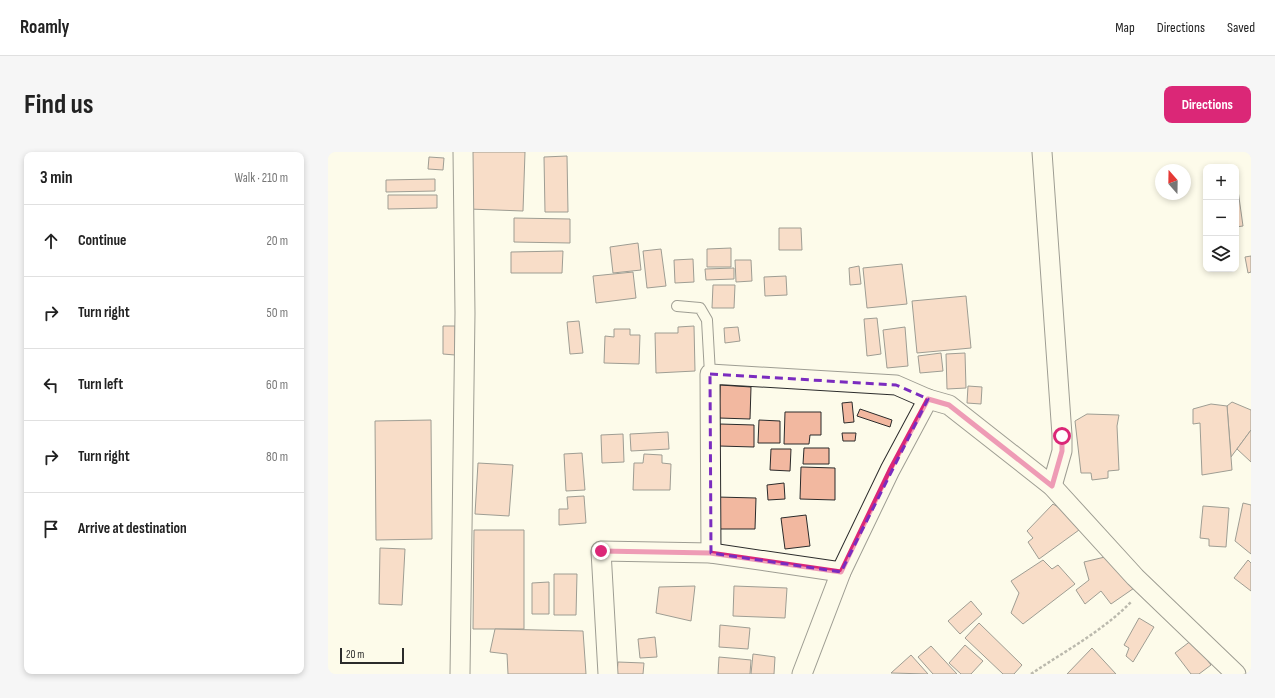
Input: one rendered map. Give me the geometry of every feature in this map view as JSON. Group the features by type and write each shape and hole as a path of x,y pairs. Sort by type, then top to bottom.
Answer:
{"street":[{"path":"460,674 465,313 463,152"},
{"path":"1042,152 1062,436 1061,458 1052,486"},
{"path":"710,553 710,374 896,385 928,399 949,405 1052,486 1146,587 1236,674"},
{"path":"802,674 841,572 890,470 928,399"},
{"path":"608,674 601,551 710,553 841,572"}],"lane":[{"path":"677,306 700,308 707,320 710,374"}],"path":[{"path":"1031,674 1122,611 1146,587"}],"highlighted area":[{"path":"710,374 896,385 928,399 841,572 711,553"}],"building":[{"path":"471,152 525,152 523,211 469,209"},
{"path":"567,156 568,212 545,212 544,157"},
{"path":"429,157 444,158 443,170 428,169"},
{"path":"435,179 435,191 386,192 386,180"},
{"path":"388,195 437,195 437,208 388,209"},
{"path":"1239,197 1243,226 1239,227"},
{"path":"514,218 570,219 570,243 514,242"},
{"path":"779,228 801,228 802,250 779,250"},
{"path":"638,243 641,270 613,273 610,247"},
{"path":"731,248 731,267 707,267 707,249"},
{"path":"661,249 666,286 647,288 643,251"},
{"path":"563,251 562,273 511,273 511,252"},
{"path":"1251,256 1251,272 1248,273 1245,257"},
{"path":"693,259 694,282 675,283 674,260"},
{"path":"735,260 751,260 752,281 736,282"},
{"path":"902,264 907,304 867,308 863,268"},
{"path":"859,266 861,284 850,285 849,268"},
{"path":"734,268 734,279 706,280 705,269"},
{"path":"633,272 636,298 596,303 593,276"},
{"path":"786,276 787,295 765,296 764,277"},
{"path":"713,285 735,285 734,308 712,308"},
{"path":"966,296 971,348 917,353 912,301"},
{"path":"877,318 881,354 867,356 864,319"},
{"path":"579,321 583,353 570,354 567,322"},
{"path":"443,326 455,326 455,355 443,354"},
{"path":"694,326 695,371 656,373 655,333 678,333 678,327"},
{"path":"738,327 740,341 725,343 724,328"},
{"path":"905,327 908,366 887,368 883,330"},
{"path":"614,329 630,329 630,335 640,335 639,364 604,363 605,336 614,337"},
{"path":"941,353 943,371 920,373 918,356"},
{"path":"965,353 966,388 947,389 946,354"},
{"path":"720,385 751,387 750,419 719,418"},
{"path":"968,386 982,387 981,404 967,403"},
{"path":"852,402 854,422 844,423 842,403"},
{"path":"1232,402 1251,410 1251,430 1231,457 1227,406"},
{"path":"1211,404 1227,406 1232,470 1202,475 1200,423 1193,424 1193,409"},
{"path":"860,409 892,420 890,427 857,416"},
{"path":"785,412 821,412 821,435 810,435 809,444 784,444"},
{"path":"1087,414 1119,415 1117,426 1119,470 1108,471 1108,478 1092,480 1091,473 1081,473 1075,421"},
{"path":"431,420 432,539 376,540 375,421"},
{"path":"759,420 780,421 780,443 758,443"},
{"path":"720,424 754,425 754,447 719,446"},
{"path":"1251,430 1251,462 1237,449"},
{"path":"668,432 669,449 631,451 630,434"},
{"path":"842,433 856,433 855,441 843,441"},
{"path":"623,434 624,462 602,463 601,435"},
{"path":"804,448 829,448 829,464 803,464"},
{"path":"771,449 791,449 790,471 770,470"},
{"path":"582,453 585,490 566,491 564,454"},
{"path":"644,454 662,455 662,463 671,464 670,490 633,490 634,463 643,463"},
{"path":"478,463 513,465 509,516 475,514"},
{"path":"801,467 835,468 835,500 800,499"},
{"path":"784,483 785,499 768,500 767,485"},
{"path":"584,496 586,523 559,525 559,509 568,509 567,497"},
{"path":"717,497 756,498 755,529 717,529"},
{"path":"1243,503 1251,505 1251,554 1235,541"},
{"path":"1053,504 1063,510 1079,530 1039,559 1028,542 1033,538 1027,531"},
{"path":"1203,506 1229,508 1226,547 1209,546 1209,539 1200,538"},
{"path":"806,515 810,546 785,549 781,518"},
{"path":"474,530 524,530 524,629 473,629"},
{"path":"380,548 405,549 402,605 379,604"},
{"path":"1109,556 1140,584 1111,604 1101,591 1085,604 1076,590 1089,580 1084,562"},
{"path":"1043,560 1052,569 1058,565 1075,584 1023,624 1011,613 1019,593 1011,581"},
{"path":"1248,560 1251,563 1251,591 1234,578"},
{"path":"554,574 577,574 576,615 554,615"},
{"path":"549,582 549,614 532,614 532,583"},
{"path":"695,586 691,621 656,613 659,587"},
{"path":"734,586 787,588 785,618 733,616"},
{"path":"971,601 982,614 960,634 948,621"},
{"path":"1139,618 1154,627 1133,662 1126,656 1129,648 1124,645"},
{"path":"979,623 1022,665 1014,674 1003,674 965,638"},
{"path":"720,625 750,628 748,649 719,647"},
{"path":"495,629 583,631 586,674 508,674 507,654 490,652"},
{"path":"655,637 657,657 640,658 638,639"},
{"path":"1192,640 1211,665 1199,674 1191,674 1175,653"},
{"path":"965,645 983,661 971,674 961,674 949,663"},
{"path":"931,646 957,674 933,674 918,657"},
{"path":"1092,648 1116,674 1067,674"},
{"path":"753,654 775,657 774,674 751,674"},
{"path":"911,655 928,674 891,673"},
{"path":"719,657 751,660 750,674 718,674"},
{"path":"618,662 644,663 643,674 617,674"}],"route":[{"path":"601,551 710,553 841,572 890,470 928,399 949,405 1052,486 1060,464 1062,436"}]}
